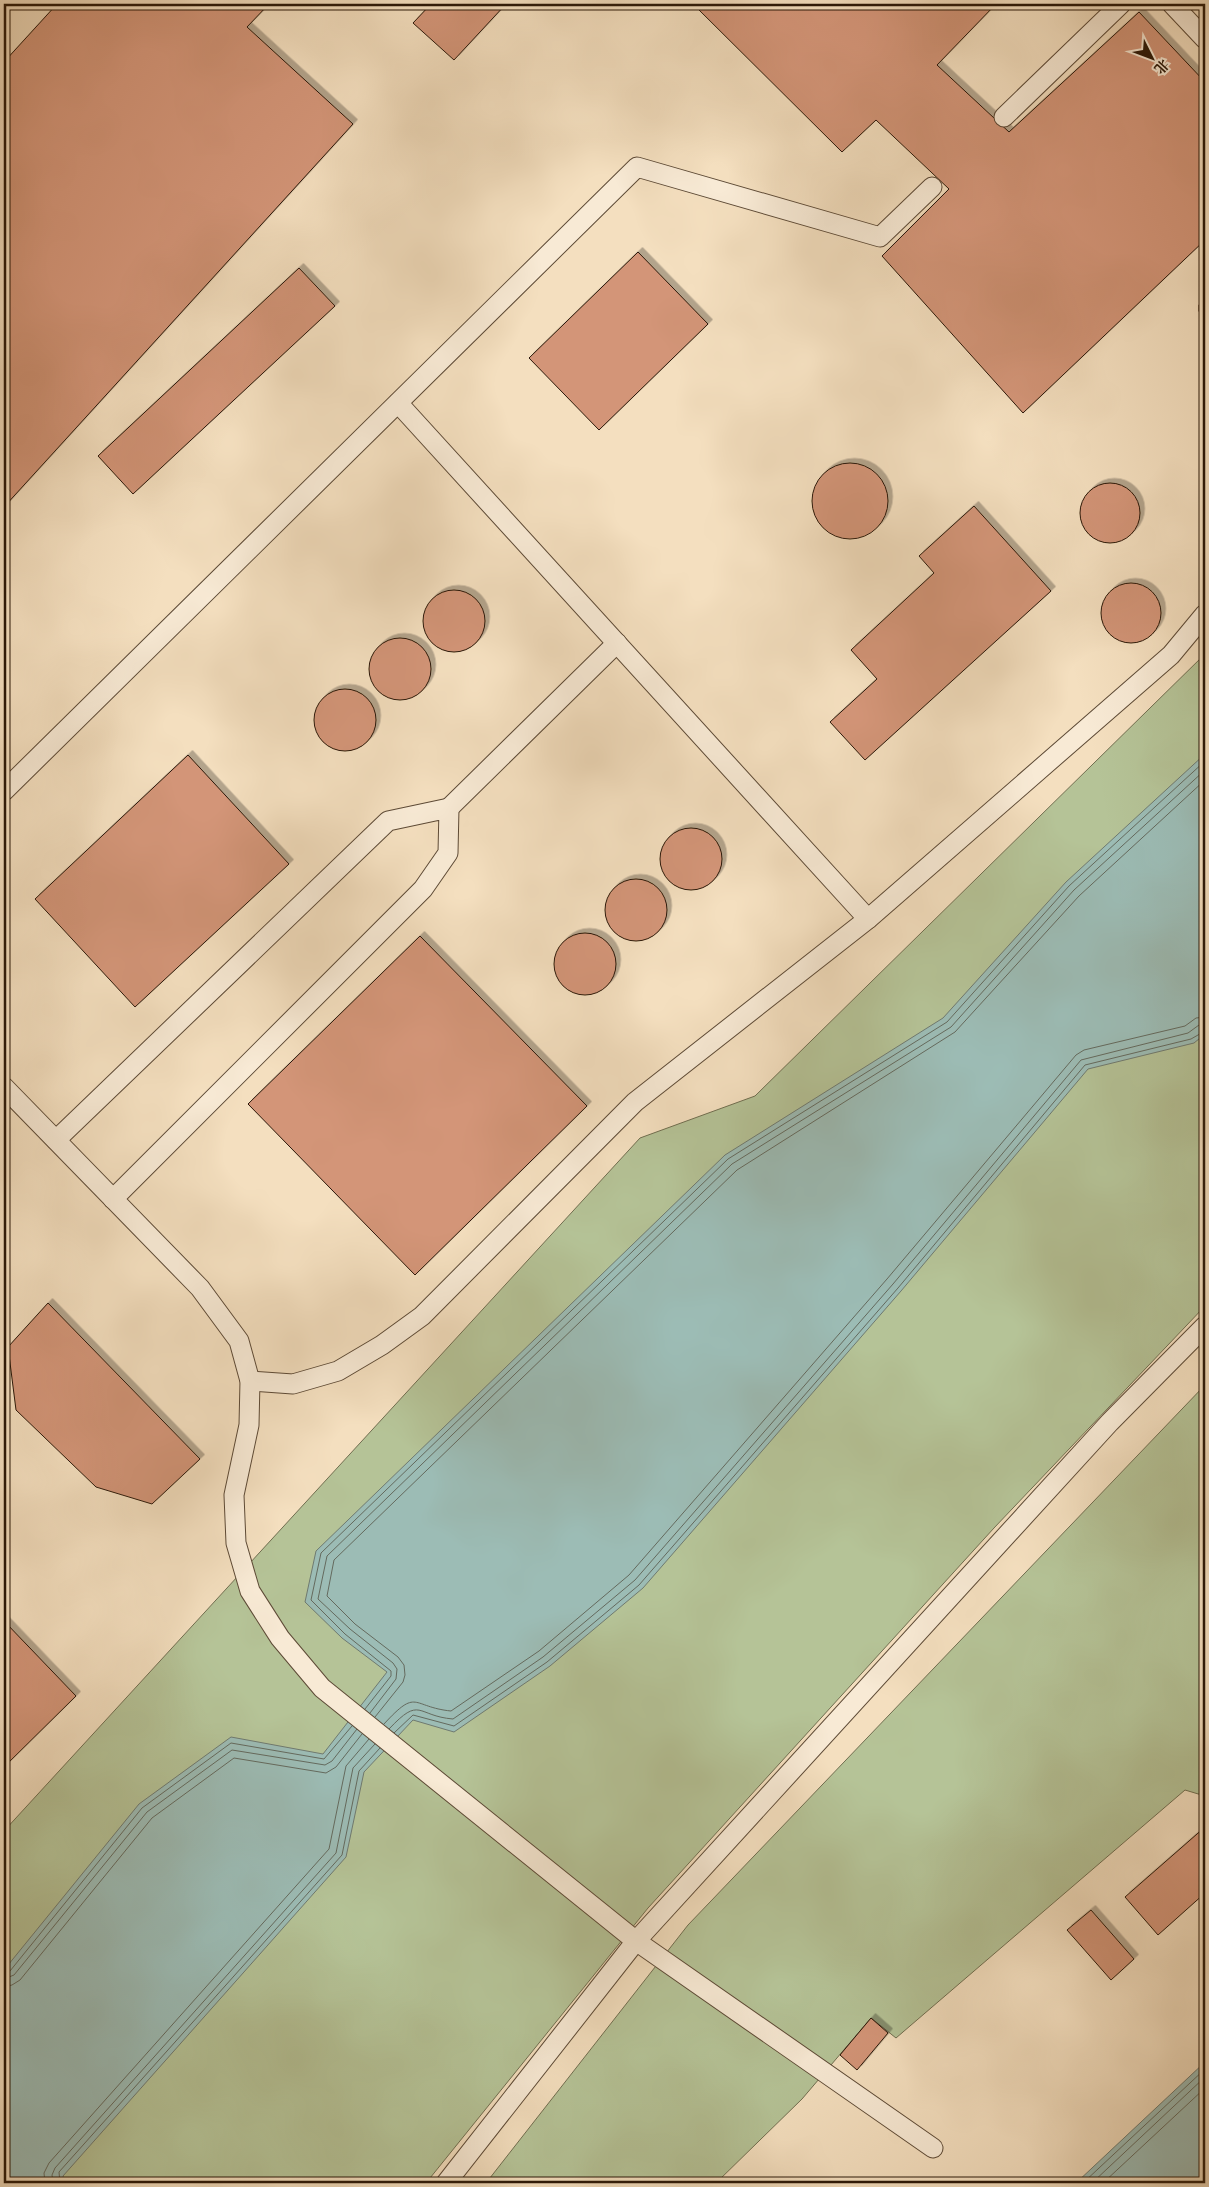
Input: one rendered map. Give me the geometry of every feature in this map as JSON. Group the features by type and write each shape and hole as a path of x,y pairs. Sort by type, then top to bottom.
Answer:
{"lane":[{"path":"1004,117 1121,4"},
{"path":"1172,4 1205,39"},
{"path":"4,791 637,167 880,237 932,187"},
{"path":"398,403 868,919"},
{"path":"250,1381 293,1384 338,1371 382,1346 422,1316 635,1102 868,919 1171,655 1205,614"},
{"path":"56,1140 388,822 449,808 617,644"},
{"path":"113,1199 424,889 448,853 449,808"},
{"path":"4,1087 200,1288 239,1341 250,1381 249,1425 234,1495 236,1542 250,1591 280,1638 322,1688 636,1941 933,2148"},
{"path":"446,2183 636,1941 1110,1422 1205,1326"}],"green space":[{"path":"1205,654 1205,1306 994,1528 648,1908 426,2183 4,2183 4,1831 640,1138 755,1096"},
{"path":"1205,1385 1205,1796 1185,1790 896,2038 871,2018 802,2099 716,2183 486,2183 688,1925"}],"water":[{"path":"1205,754 1205,1034 1194,1043 1088,1069 901,1291 643,1588 550,1666 454,1732 413,1720 364,1772 346,1857 63,2176 65,2183 4,2183 4,1970 139,1804 231,1737 323,1754 387,1672 342,1638 305,1602 316,1551 725,1155 943,1018 1066,882"},
{"path":"1205,2062 1205,2183 1076,2183"}],"building":[{"path":"57,4 269,4 247,27 353,124 4,507 4,62"},
{"path":"431,4 506,4 454,60 413,23"},
{"path":"693,4 996,4 937,65 1009,132 1139,12 1205,82 1205,240 1023,413 882,256 949,189 876,120 842,152"},
{"path":"638,252 708,324 599,430 529,358"},
{"path":"299,268 335,306 133,494 98,456"},
{"path":"1205,297 1205,323 1199,311 1199,305"},
{"path":"850,463 865,466 877,474 885,486 888,501 885,516 877,528 865,536 850,539 835,536 823,528 815,516 812,501 815,486 823,474 835,466"},
{"path":"1104,483 1116,483 1127,488 1135,496 1140,507 1138,525 1127,538 1116,543 1104,543 1093,538 1085,530 1080,519 1080,507 1085,496 1093,488"},
{"path":"974,506 1051,591 865,760 830,722 877,679 851,650 934,573 919,556"},
{"path":"1125,583 1137,583 1148,588 1156,596 1161,607 1159,625 1148,638 1137,643 1125,643 1114,638 1106,630 1101,619 1101,607 1106,596 1114,588"},
{"path":"448,590 460,590 476,599 483,609 485,621 483,633 476,643 460,652 448,652 437,647 428,638 423,627 423,615 428,604 437,595"},
{"path":"394,638 406,638 422,647 429,657 431,669 429,681 422,691 406,700 394,700 383,695 374,686 369,675 369,663 374,652 383,643"},
{"path":"339,689 351,689 367,698 374,708 376,720 374,732 367,742 351,751 339,751 328,746 319,737 314,726 314,714 319,703 328,694"},
{"path":"188,755 289,864 135,1007 35,899"},
{"path":"685,828 697,828 713,837 720,847 722,859 720,871 713,881 697,890 685,890 674,885 665,876 660,865 660,853 665,842 674,833"},
{"path":"630,879 642,879 658,888 665,898 667,910 665,922 658,932 642,941 630,941 619,936 610,927 605,916 605,904 610,893 619,884"},
{"path":"579,933 591,933 607,942 614,952 616,964 614,976 607,986 591,995 579,995 568,990 559,981 554,970 554,958 559,947 568,938"},
{"path":"420,936 587,1106 415,1275 248,1104"},
{"path":"48,1303 200,1459 152,1504 96,1487 16,1410 8,1347"},
{"path":"4,1621 76,1696 4,1767"},
{"path":"1205,1827 1205,1893 1158,1935 1125,1897"},
{"path":"1091,1910 1134,1959 1111,1980 1067,1930"},
{"path":"871,2018 888,2033 857,2070 840,2055"}]}
